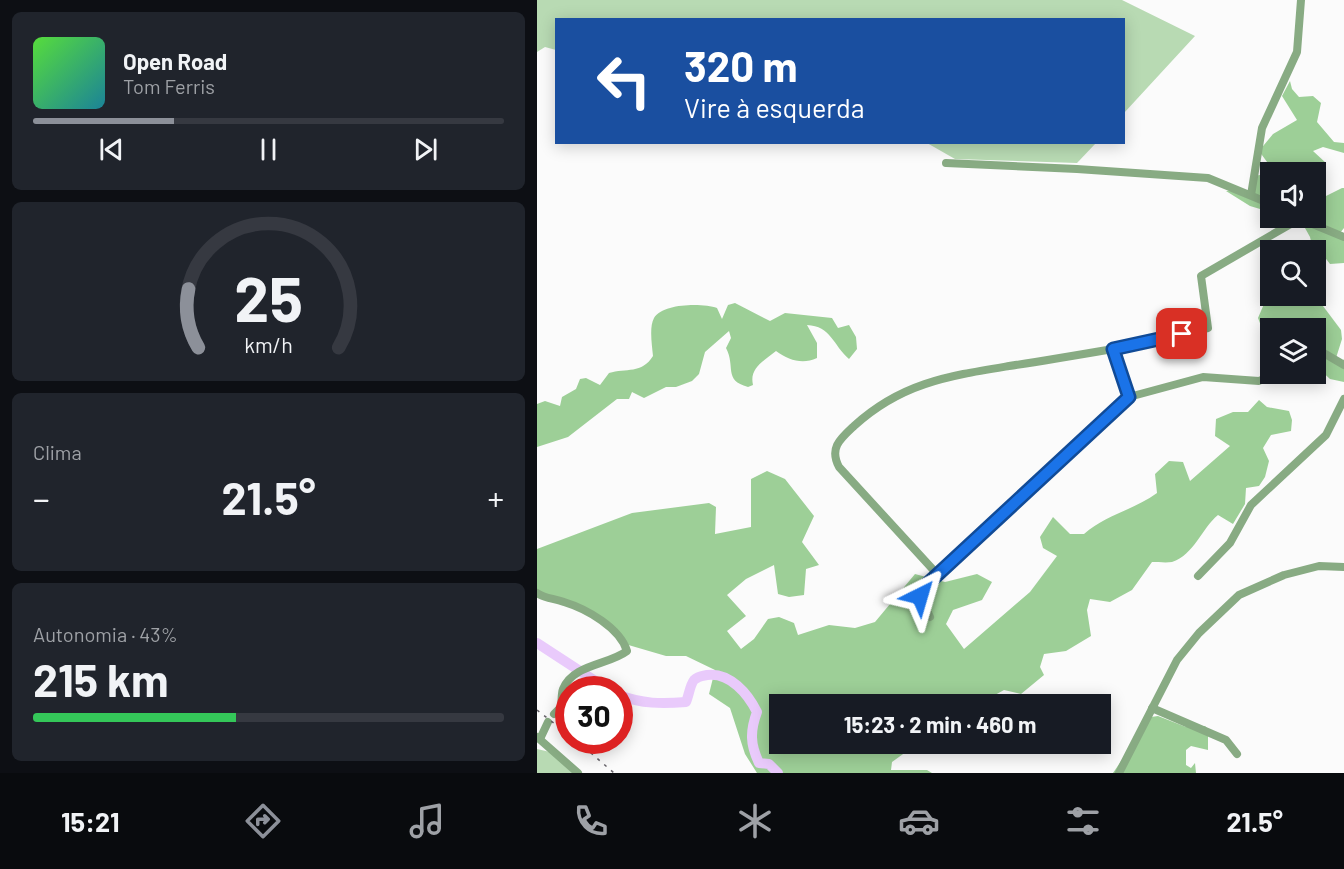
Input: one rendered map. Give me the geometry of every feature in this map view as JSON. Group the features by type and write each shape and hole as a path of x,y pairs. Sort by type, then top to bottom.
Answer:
{"street":[{"path":"1251,195 1262,128 1297,52 1301,0"},
{"path":"946,163 1201,177 1260,199"},
{"path":"937,575 839,467 834,457 835,444 868,413 916,386 942,377 1113,349 1207,328 1201,276 1283,228"},
{"path":"1323,228 1344,237"},
{"path":"1113,349 1129,397"},
{"path":"1326,354 1344,365"},
{"path":"930,617 920,592 1129,397 1203,377 1260,381"},
{"path":"1198,576 1230,543 1251,505 1326,435 1344,399"},
{"path":"1119,773 1177,660 1199,633 1239,595 1284,575 1319,567 1344,567"},
{"path":"537,593 546,599 563,601 593,616 613,631 627,651 578,674 562,690 561,707 554,714"},
{"path":"1152,708 1226,740 1237,754"},
{"path":"548,722 538,739 578,773"}],"green space":[{"path":"537,0 1122,0 1195,36 1125,112 1125,18 555,18 555,50 545,47 537,52"},
{"path":"1290,81 1292,89 1299,97 1313,96 1321,103 1317,122 1334,142 1344,143 1344,153 1323,147 1313,151 1325,162 1267,162 1259,151 1273,134 1297,120 1282,96"},
{"path":"929,144 1095,144 1077,163 955,159"},
{"path":"1260,175 1260,209 1250,206 1226,191 1252,190 1254,176"},
{"path":"1344,188 1344,228 1340,233 1344,240 1344,263 1330,264 1326,259 1326,240 1311,240 1305,228 1326,228 1326,196"},
{"path":"735,303 770,321 785,313 832,318 838,328 849,325 856,337 857,349 849,359 827,333 815,326 807,325 817,343 817,358 806,361 796,360 776,351 755,369 753,385 748,387 735,381 731,372 726,348 731,338 729,331 705,352 699,374 692,381 676,387 666,387 644,398 632,392 629,399 617,399 568,437 537,447 537,404 545,401 560,406 562,397 576,389 580,379 586,378 600,385 609,373 644,366 653,356 652,326 654,318 659,313 674,307 703,305 717,308 722,319 728,305"},
{"path":"1263,306 1323,306 1341,330 1342,339 1336,358 1341,364 1344,359 1344,382 1330,379 1326,375 1326,318 1260,318 1260,323 1258,318"},
{"path":"1259,400 1267,407 1289,411 1292,420 1291,431 1271,435 1263,448 1269,461 1265,477 1259,486 1246,488 1245,504 1233,524 1218,515 1180,559 1172,562 1152,562 1132,590 1110,602 1090,599 1087,610 1091,636 1066,651 1044,654 1040,667 1044,675 1021,694 1004,690 997,694 769,694 769,754 903,754 892,762 891,770 927,770 932,773 757,773 745,754 730,708 709,694 715,670 686,656 666,656 625,644 593,616 537,593 537,549 632,513 709,503 716,507 715,534 751,527 751,479 767,471 785,479 814,516 802,542 819,565 806,569 804,595 789,597 778,594 774,565 746,579 727,595 746,616 727,631 741,649 754,639 768,619 779,617 794,623 798,635 829,625 855,628 875,622 915,574 945,582 977,574 992,582 982,600 953,610 946,624 964,649 1030,592 1057,556 1043,548 1040,537 1053,517 1070,534 1084,534 1092,527 1157,493 1155,474 1169,461 1183,462 1190,481 1230,446 1215,436 1216,419 1233,412 1248,412"},
{"path":"1158,716 1186,727 1205,726 1208,729 1208,750 1191,746 1186,750 1186,765 1191,768 1195,763 1196,773 1113,773 1151,717"},
{"path":"537,749 550,752 573,773 537,773"}],"waterway":[{"path":"537,643 588,676"},
{"path":"633,699 652,703 686,702 691,685 700,676 715,675 731,681 743,692 757,712 752,738 759,763 769,764 778,773"}],"railway":[{"path":"537,710 555,724"},
{"path":"592,754 614,773"}],"route":[{"path":"920,596 923,588 1129,397 1113,349 1182,334"}]}
